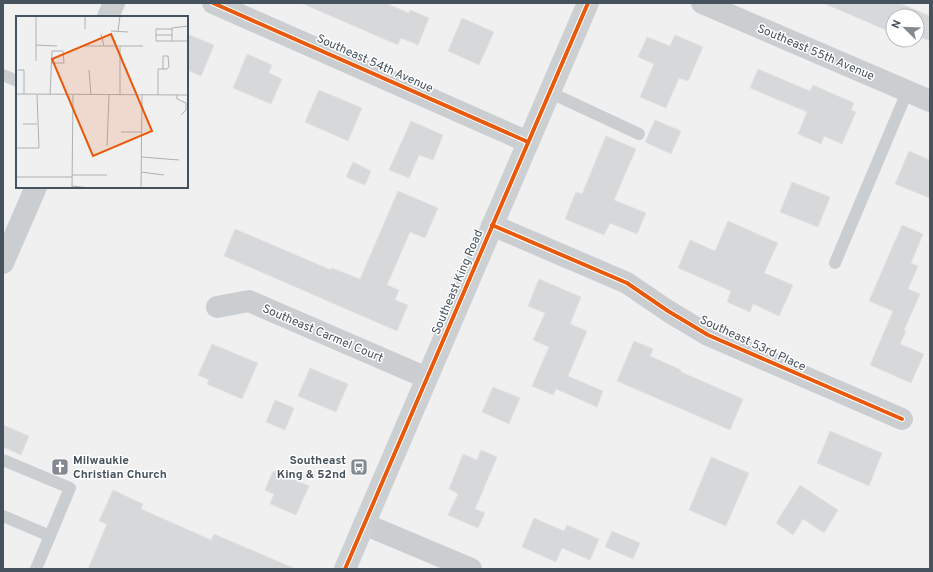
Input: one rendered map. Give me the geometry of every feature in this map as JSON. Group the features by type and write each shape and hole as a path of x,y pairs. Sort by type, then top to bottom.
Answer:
{"main road":[{"name":"Southeast King Road","path":"345,569 588,3"}],"street":[{"path":"108,16 114,3"},
{"name":"Southeast 54th Avenue","path":"213,3 528,142"},
{"name":"Southeast 55th Avenue","path":"702,3 930,101"},
{"path":"3,263 36,188"},
{"name":"Southeast 53rd Place","path":"492,226 627,283 668,312 708,335 902,419"},
{"name":"Southeast Carmel Court","path":"217,307 249,301 427,378"},
{"path":"364,524 471,569"}],"lane":[{"path":"3,75 16,81"},
{"path":"550,92 639,134"},
{"path":"835,263 907,92"},
{"path":"3,460 70,488 36,569"},
{"path":"3,516 50,536"}],"building":[{"path":"301,3 385,3 409,13 410,10 429,18 418,45 401,38 398,45"},
{"path":"823,3 899,3 911,8 885,8 885,30"},
{"path":"925,14 930,16 930,41 925,39"},
{"path":"462,18 494,32 479,65 448,51"},
{"path":"188,34 214,45 201,76 188,70"},
{"path":"675,35 703,47 688,81 679,78 666,108 640,97 654,64 638,57 647,37 670,46"},
{"path":"247,54 272,65 269,73 282,79 271,104 233,88"},
{"path":"758,69 810,91 813,85 854,103 851,110 856,112 842,144 824,136 821,144 798,134 807,112 750,88"},
{"path":"319,90 362,108 348,141 305,122"},
{"path":"655,120 681,131 671,154 645,142"},
{"path":"411,121 443,135 433,160 419,155 409,178 389,170"},
{"path":"606,136 636,149 614,200 646,213 637,234 610,223 604,235 565,219 576,192 582,194"},
{"path":"909,151 930,160 930,198 895,184"},
{"path":"353,162 371,171 365,185 346,177"},
{"path":"792,182 830,197 818,227 780,212"},
{"path":"398,191 438,208 425,238 410,232 387,285 399,290 395,300 408,305 397,331 224,256 235,229 331,270 332,268 360,279"},
{"path":"728,221 778,243 764,273 793,285 779,316 753,304 750,312 727,302 731,291 678,268 690,240 715,251"},
{"path":"902,225 923,234 911,263 918,266 908,289 920,294 904,330 906,331 900,344 924,354 911,383 870,365 893,311 869,301"},
{"path":"539,279 581,297 570,324 587,331 568,376 603,391 597,407 556,389 553,395 532,386 549,347 533,340 545,313 528,306"},
{"path":"634,341 653,349 650,356 681,370 681,372 743,399 730,430 617,381"},
{"path":"212,344 258,363 242,399 207,384 209,380 198,375"},
{"path":"310,368 348,384 336,412 298,396"},
{"path":"493,387 520,398 509,424 482,412"},
{"path":"275,400 294,408 285,430 266,422"},
{"path":"3,425 29,436 21,455 3,447"},
{"path":"830,431 882,453 869,486 817,463"},
{"path":"481,450 497,457 475,509 485,513 478,528 448,515 458,494 449,489 463,454 477,460"},
{"path":"711,457 749,473 726,526 689,510"},
{"path":"273,471 309,486 296,515 270,504 274,494 265,490"},
{"path":"800,485 838,510 824,533 803,519 793,535 776,523"},
{"path":"113,490 143,504 141,509 211,540 214,534 296,569 88,569 107,524 99,521"},
{"path":"534,518 564,531 567,525 599,539 590,560 562,548 556,562 522,547"},
{"path":"612,531 640,543 633,559 605,547"}],"cycle path":[{"path":"213,3 528,142"},
{"path":"345,569 588,3"},
{"path":"492,225 627,283 668,311 708,335 902,419"}],"place":[{"name":"Milwaukie Christian Church","path":"60,467"},
{"name":"Southeast King & 52nd","path":"359,467"}]}
